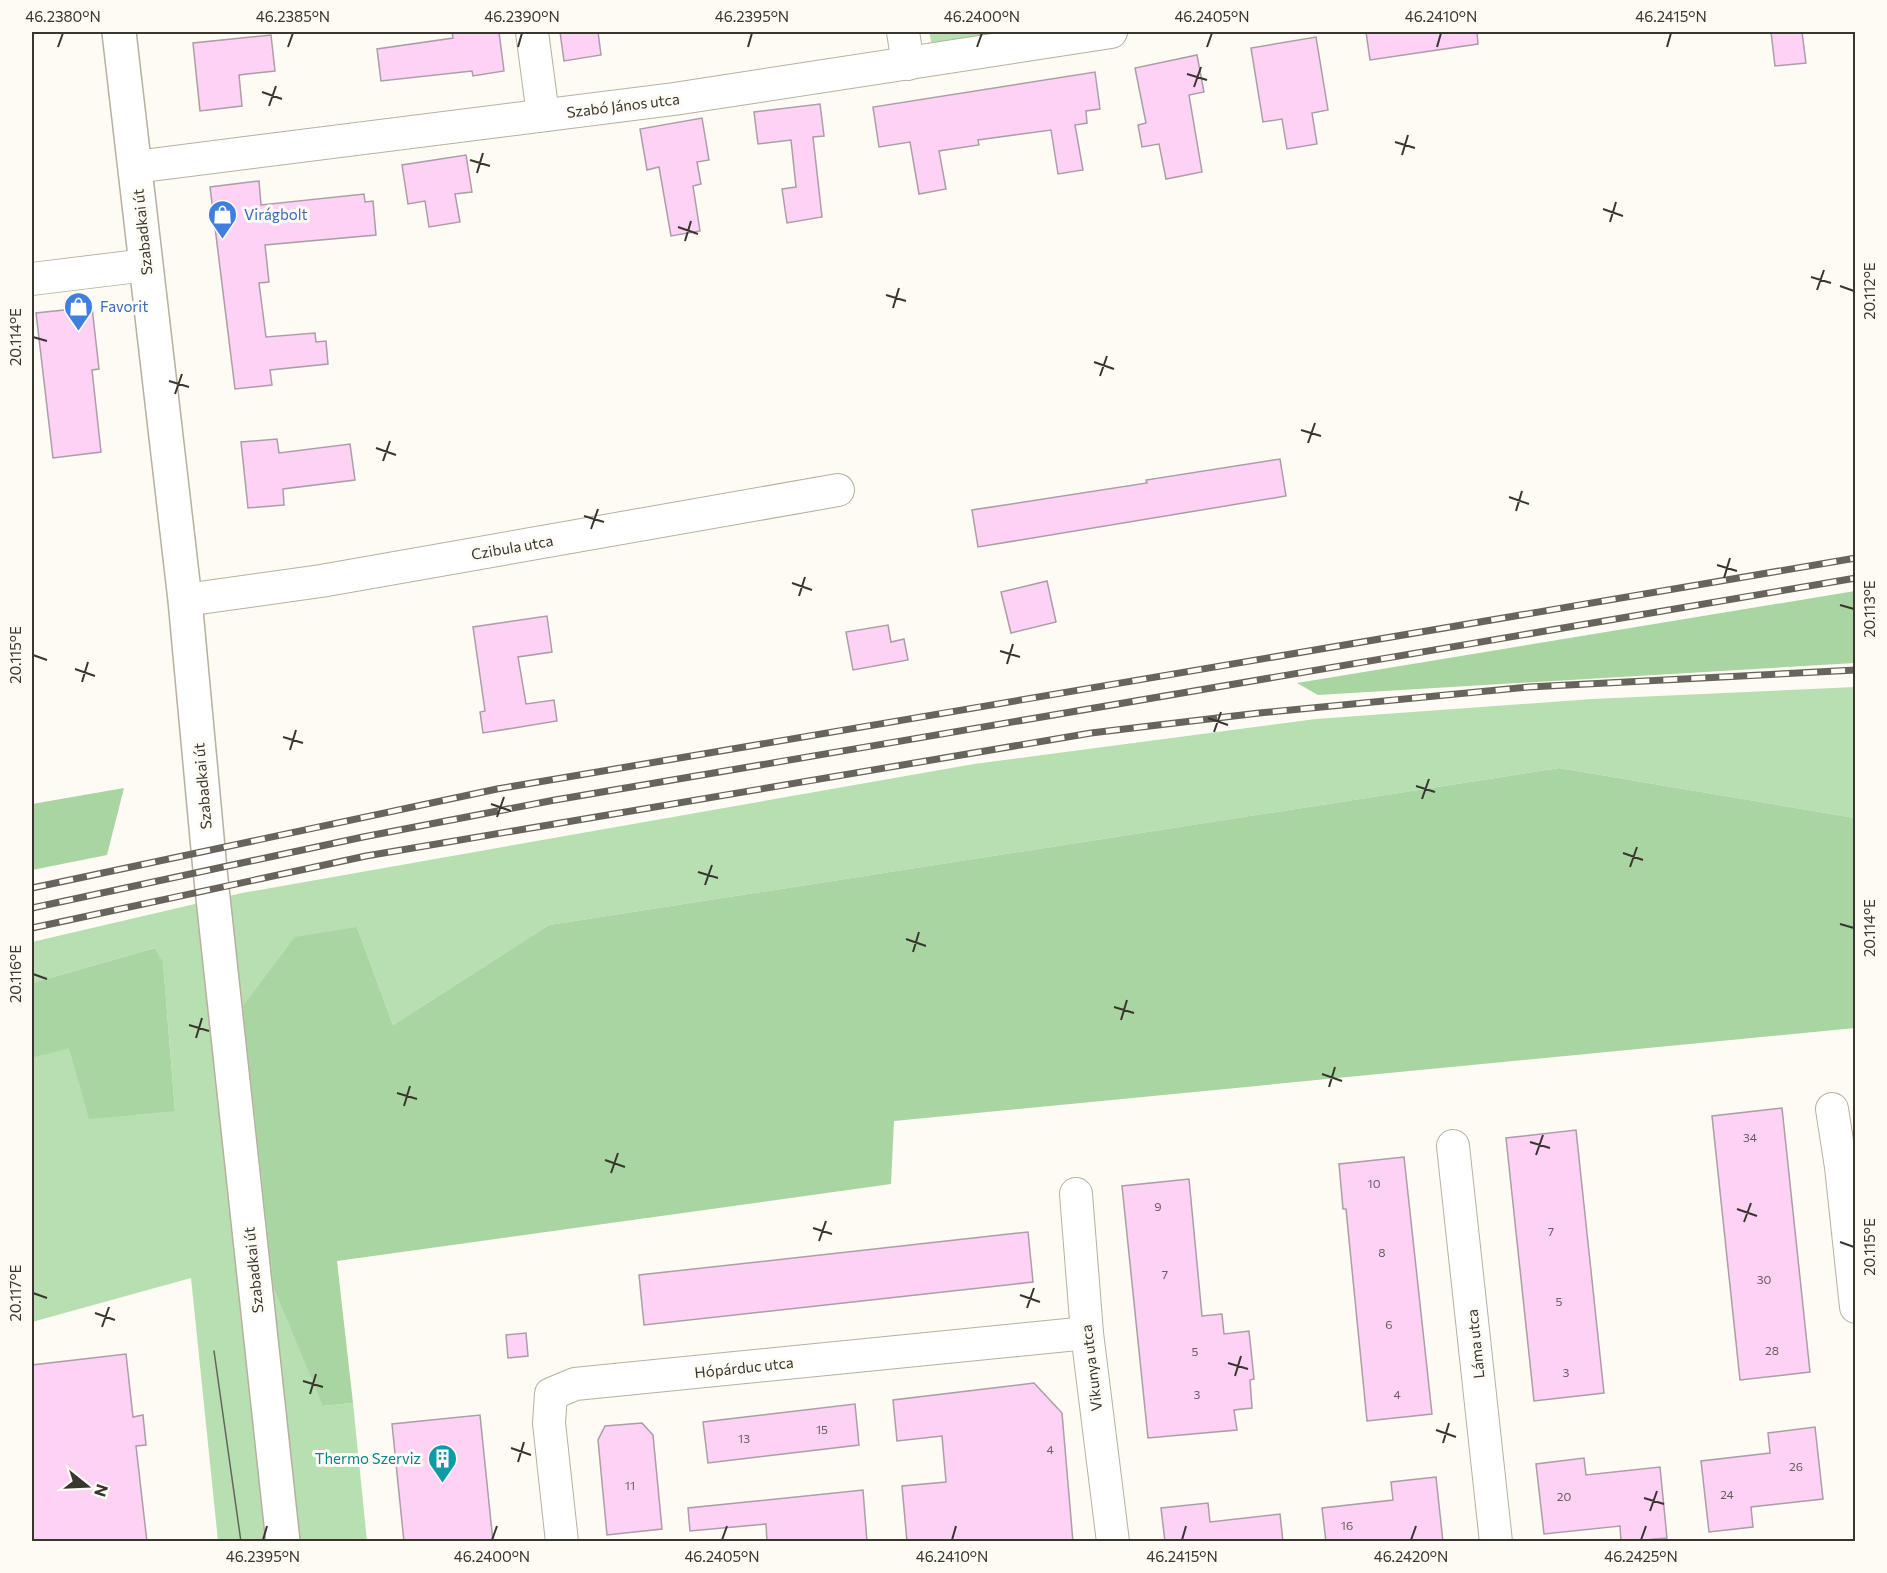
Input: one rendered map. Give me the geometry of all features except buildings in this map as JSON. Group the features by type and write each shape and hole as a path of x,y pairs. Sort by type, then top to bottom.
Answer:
{"main road":[{"name":"Szabadkai út","path":"119,32 185,600 210,870 283,1542"}],"street":[{"path":"532,32 543,115"},
{"path":"903,32 908,64"},
{"name":"Szabó János utca","path":"135,167 674,99 1111,32"},
{"path":"32,279 146,265"},
{"name":"Czibula utca","path":"185,600 321,581 838,490"},
{"path":"1832,1108 1841,1167 1856,1308"},
{"name":"Láma utca","path":"1453,1146 1496,1542"},
{"name":"Vikunya utca","path":"1076,1194 1087,1333 1113,1542"},
{"name":"Hópárduc utca","path":"561,1542 549,1413 551,1395 575,1384 1087,1333"}],"green space":[{"path":"929,32 1046,32 933,50"},
{"path":"1855,591 1855,663 1318,695 1297,683"},
{"path":"1855,687 1855,818 1559,768 549,925 393,1025 357,927 323,1406 353,1403 367,1541 218,1541 191,1278 32,1322 32,1058 69,1047 175,1110 163,963 155,948 32,983 32,942 242,893 974,764 1316,719 1592,699"},
{"path":"1559,768 1855,818 1855,1028 894,1121 891,1184 337,1261 353,1403 323,1406 274,1288 243,1006 295,937 357,927 393,1025 549,925"},
{"path":"124,788 107,855 32,870 32,804"},
{"path":"155,948 163,962 175,1111 89,1119 69,1048 32,1058 32,983"}],"tram line":[{"path":"214,1351 241,1542"}],"railway":[{"path":"32,888 497,789 1856,558"},
{"path":"32,908 363,837 555,800 1856,578"},
{"path":"32,928 366,856 1091,733 1259,713 1529,687 1856,670"}],"place":[{"name":"Virágbolt","path":"223,240"},
{"name":"Favorit","path":"79,332"},
{"name":"Thermo Szerviz","path":"442,1484"}]}
